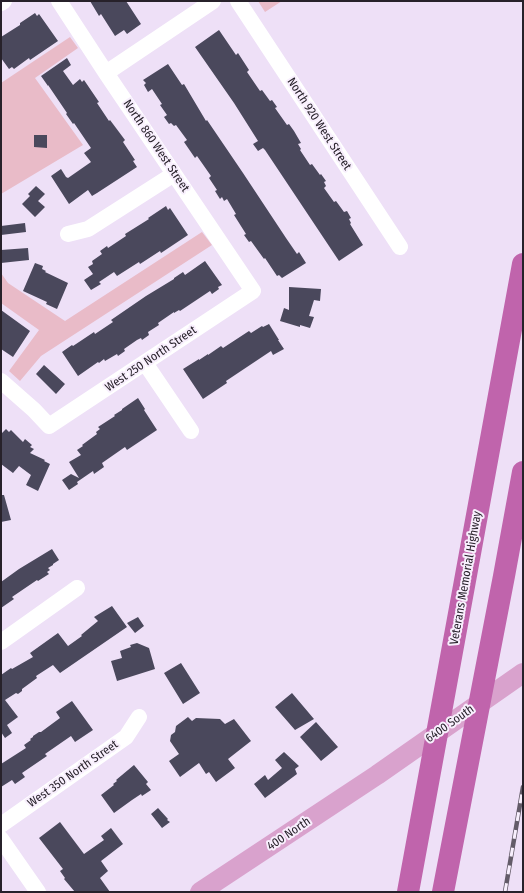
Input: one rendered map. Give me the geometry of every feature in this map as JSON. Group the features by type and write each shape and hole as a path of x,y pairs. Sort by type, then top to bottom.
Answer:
{"highway":[{"name":"Veterans Memorial Highway","path":"408,892 523,264"},
{"path":"443,892 523,472"}],"main road":[{"name":"6400 South","path":"376,775 523,673"},
{"name":"400 North","path":"200,892 376,775"}],"street":[{"name":"North 860 West Street","path":"59,1 253,291"},
{"path":"106,73 213,1"},
{"name":"North 920 West Street","path":"238,1 400,247"},
{"path":"68,234 88,229 174,174"},
{"name":"West 250 North Street","path":"1,380 49,426 253,291"},
{"path":"145,363 190,431"},
{"path":"1,642 77,588"},
{"name":"West 350 North Street","path":"1,824 126,737 139,717"},
{"path":"1,839 38,892"}],"shaded area":[{"path":"258,1 282,1 265,12"},
{"path":"70,37 78,48 35,78 83,145 1,194 1,83"},
{"path":"202,232 212,245 41,356 20,381 9,371 39,330 1,303 1,273 8,283 65,321"}],"building":[{"path":"90,1 126,1 141,24 127,34 124,30 115,36 101,14 99,16"},
{"path":"35,13 37,16 39,14 58,41 30,60 29,58 14,69 12,67 9,69 1,58 1,37"},
{"path":"219,30 236,55 238,53 249,70 247,72 260,91 262,90 270,101 272,100 277,107 275,108 287,125 289,124 294,131 301,143 298,144 301,149 300,150 310,165 312,164 326,181 324,182 326,186 324,188 334,202 336,201 344,212 347,211 351,218 349,219 350,224 363,245 339,261 265,150 263,148 258,151 253,144 258,141 234,103 195,47"},
{"path":"67,58 71,65 63,71 73,85 80,79 82,82 84,80 99,102 97,103 109,121 110,120 125,140 123,142 135,160 133,161 137,167 92,196 88,190 69,204 51,176 61,169 68,178 91,162 84,153 91,148 41,76"},
{"path":"168,64 182,85 184,84 206,121 207,120 297,254 299,252 306,263 282,278 279,275 277,276 251,241 249,242 244,235 246,234 234,215 236,214 227,199 224,201 222,197 220,199 215,191 217,190 209,178 211,176 197,156 195,158 184,142 187,140 176,125 174,126 171,123 169,124 164,117 167,115 160,105 162,104 152,89 148,92 144,85 146,83 143,80"},
{"path":"34,135 47,135 47,148 34,147"},
{"path":"36,186 45,194 38,201 45,207 35,217 22,204 30,196 28,194"},
{"path":"166,206 168,210 170,208 188,235 161,253 160,251 117,276 114,272 99,282 101,284 91,290 84,280 93,274 88,267 93,264 92,261 102,254 100,251 107,246 108,248 126,236 125,234"},
{"path":"25,223 26,232 1,235 1,226"},
{"path":"28,248 29,260 1,263 1,250"},
{"path":"205,261 222,285 218,287 219,289 212,294 210,291 180,311 174,312 148,332 149,335 142,340 141,338 137,340 124,349 125,351 118,356 117,354 105,361 104,359 99,363 98,362 78,376 62,352 94,332 95,334 113,322 111,320 183,272 185,275"},
{"path":"35,263 43,266 42,269 46,271 45,272 68,283 57,309 46,304 47,302 23,291"},
{"path":"289,287 321,289 320,301 314,300 309,316 314,317 310,328 300,325 300,327 280,321 284,308 289,310"},
{"path":"1,310 30,331 13,357 1,349"},
{"path":"269,324 284,349 273,355 271,351 226,381 227,383 203,399 183,369 221,346 223,348 249,331 251,333 262,326 263,327"},
{"path":"44,365 65,384 56,394 36,374"},
{"path":"138,398 157,430 127,450 125,447 102,463 104,467 94,474 93,471 77,482 78,484 69,490 62,480 71,474 79,478 69,462 81,455 77,450 97,434 96,432 100,429 98,427"},
{"path":"6,429 9,432 11,430 23,442 25,439 32,445 30,447 34,449 30,453 50,464 38,491 26,485 31,475 19,466 13,473 1,464 1,434"},
{"path":"1,495 4,495 11,520 1,522"},
{"path":"52,549 59,560 48,568 50,570 47,572 49,574 38,581 37,580 12,597 14,599 1,608 1,582"},
{"path":"112,606 127,627 60,673 53,665 36,676 37,678 22,689 22,691 18,694 16,693 5,700 18,717 7,725 12,733 5,738 1,732 1,675 33,657 30,653 58,633 68,646 82,636 81,635 98,621 94,617"},
{"path":"138,617 144,626 135,633 127,623"},
{"path":"137,643 149,648 155,669 117,681 111,661 122,658 120,651"},
{"path":"181,663 200,693 183,704 164,673"},
{"path":"292,693 314,719 295,730 275,707"},
{"path":"72,701 93,730 75,742 71,736 45,754 47,756 22,773 25,777 15,784 12,780 1,787 1,764 26,748 24,745 31,740 30,739 33,736 60,718 56,712"},
{"path":"188,717 192,721 196,718 220,719 225,724 234,719 251,741 228,759 235,768 216,782 209,772 206,774 199,763 180,777 169,761 179,754 170,741 171,735 175,732 176,726"},
{"path":"316,722 338,747 321,761 300,737"},
{"path":"284,752 299,766 295,769 297,774 265,798 254,784 265,775 268,780 282,768 275,760"},
{"path":"134,765 148,782 146,784 151,790 142,796 141,794 114,813 101,795 114,785 113,784 117,781 116,780"},
{"path":"158,808 170,822 162,828 151,814"},
{"path":"60,822 84,854 104,840 101,836 111,828 123,844 101,861 108,871 100,878 110,892 75,892 64,879 65,878 60,871 63,869 39,838"}],"railway":[{"path":"505,892 523,787"}]}
